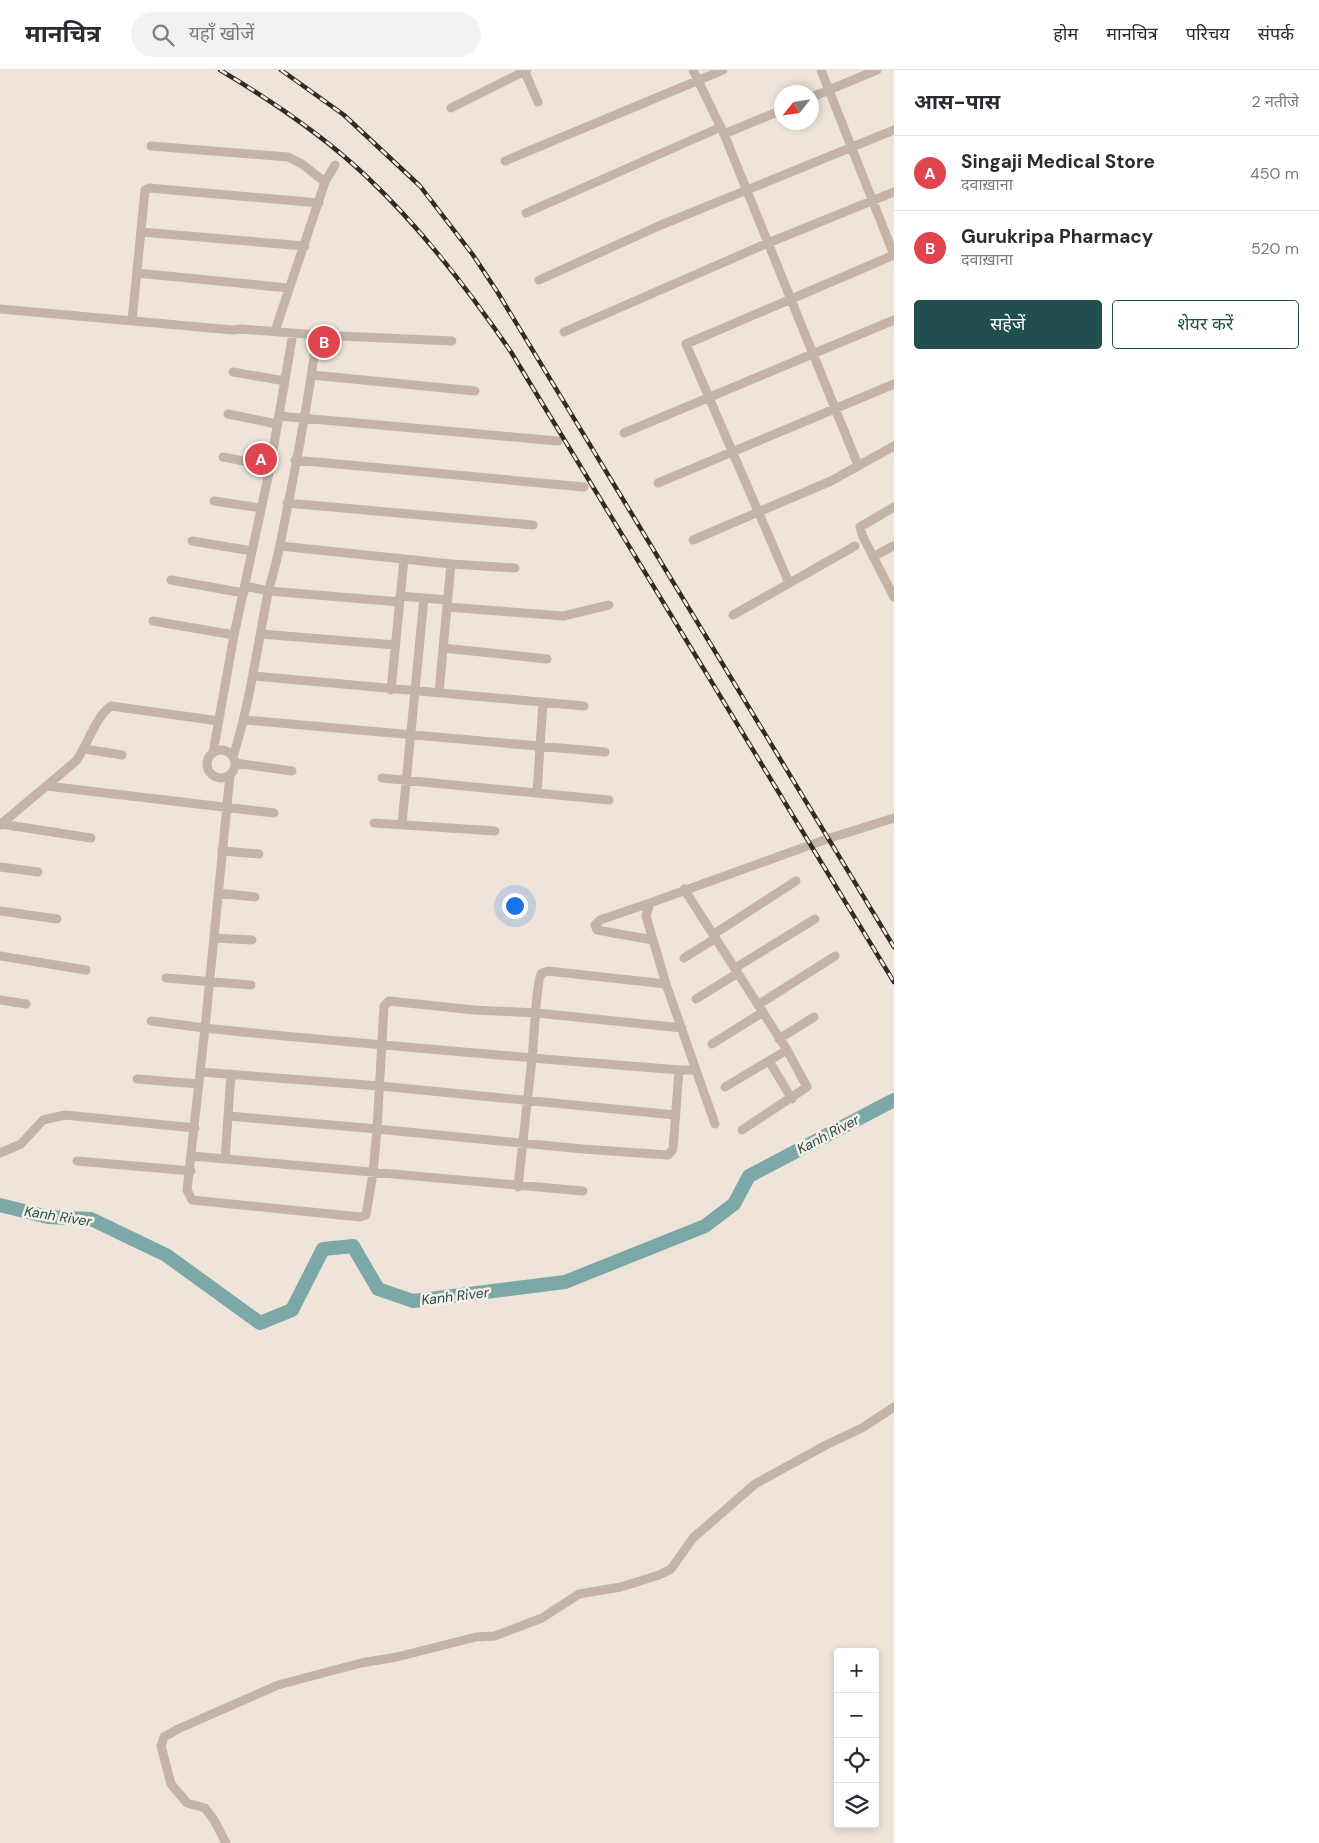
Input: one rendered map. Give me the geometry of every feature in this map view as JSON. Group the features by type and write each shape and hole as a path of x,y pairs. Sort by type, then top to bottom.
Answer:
{"street":[{"path":"452,108 525,70 538,102"},
{"path":"693,70 722,130 858,465"},
{"path":"505,161 723,70"},
{"path":"789,583 686,344 894,255 874,200 821,70"},
{"path":"819,94 877,70"},
{"path":"526,213 722,130 774,113"},
{"path":"539,280 746,189 894,130"},
{"path":"151,146 288,157 302,164 325,182"},
{"path":"275,332 288,288 305,246 325,182 335,165"},
{"path":"132,318 143,194 145,190 149,188 319,203"},
{"path":"564,332 768,243 894,192"},
{"path":"141,232 305,246"},
{"path":"136,273 288,288"},
{"path":"0,304 233,330 452,341"},
{"path":"0,310 132,318"},
{"path":"624,432 894,320"},
{"path":"230,775 221,778 212,774 208,761 213,753 234,635 270,466 293,333"},
{"path":"317,335 312,375 280,546 260,634 245,720 230,775 188,1190 192,1200 360,1217 366,1215 373,1173 383,1045 384,1006 393,1000 474,1010 537,1013 682,1028"},
{"path":"233,372 285,381"},
{"path":"312,375 476,390"},
{"path":"658,483 894,384"},
{"path":"228,414 278,420 304,418 558,441"},
{"path":"693,540 831,481 894,446"},
{"path":"222,457 270,466"},
{"path":"295,460 584,487"},
{"path":"214,500 261,508"},
{"path":"288,503 533,525"},
{"path":"894,506 860,527 894,597"},
{"path":"192,542 252,551"},
{"path":"280,546 452,564 515,568"},
{"path":"733,615 855,546"},
{"path":"873,557 894,546"},
{"path":"392,690 404,559"},
{"path":"439,692 452,564"},
{"path":"171,580 269,591 400,599 424,598 447,603 563,616 610,605"},
{"path":"402,824 424,598"},
{"path":"153,621 234,635"},
{"path":"260,634 395,645"},
{"path":"443,648 547,659"},
{"path":"254,676 584,706"},
{"path":"537,792 543,702"},
{"path":"1,824 76,761 85,749 102,716 111,706 219,721"},
{"path":"245,720 605,752"},
{"path":"85,749 122,755"},
{"path":"213,753 224,751 234,760 292,771"},
{"path":"382,778 610,800"},
{"path":"47,786 274,813"},
{"path":"653,940 597,930 595,925 600,920 684,889 827,839 894,818"},
{"path":"374,823 495,831"},
{"path":"1,824 91,838"},
{"path":"222,851 260,854"},
{"path":"0,867 38,872"},
{"path":"684,958 796,881"},
{"path":"684,889 761,1009 807,1087 792,1099 742,1130"},
{"path":"218,894 255,897"},
{"path":"650,903 646,916 653,940 666,984 715,1124"},
{"path":"0,911 57,919"},
{"path":"696,999 815,919"},
{"path":"214,938 252,940"},
{"path":"0,956 86,970"},
{"path":"712,1044 834,956"},
{"path":"518,1187 537,1013 538,979 542,973 548,971 666,984"},
{"path":"166,978 210,980 251,985"},
{"path":"0,1000 26,1004"},
{"path":"779,1039 814,1017"},
{"path":"151,1021 383,1045 696,1070"},
{"path":"725,1088 786,1050"},
{"path":"769,1061 792,1099"},
{"path":"229,1116 583,1149 668,1155 672,1149 679,1070"},
{"path":"200,1072 380,1086 675,1115"},
{"path":"225,1159 231,1074"},
{"path":"137,1079 199,1084"},
{"path":"0,1153 21,1144 43,1120 65,1115 195,1128"},
{"path":"192,1156 373,1173 438,1177 518,1187 583,1191"},
{"path":"77,1161 191,1171"},
{"path":"226,1843 214,1820 204,1808 187,1802 171,1784 161,1746 164,1738 178,1729 278,1685 361,1663 398,1657 476,1637 495,1636 542,1618 579,1594 621,1587 659,1575 671,1568 693,1538 755,1484 826,1445 862,1428 894,1407"}],"waterway":[{"name":"Kanh River","path":"0,1205 48,1217 91,1219 166,1255 260,1323 292,1310 323,1249 353,1246 378,1289 413,1301 565,1282 705,1226 734,1204 749,1176 894,1100"}],"railway":[{"path":"220,70 296,119 333,147 367,177 407,217 444,260 478,305 511,352 894,982"},
{"path":"281,70 344,115 420,186 473,255 498,293 894,947"}],"place":[{"name":"Gurukripa Pharmacy","path":"324,342"},
{"name":"Singaji Medical Store","path":"261,459"}]}
